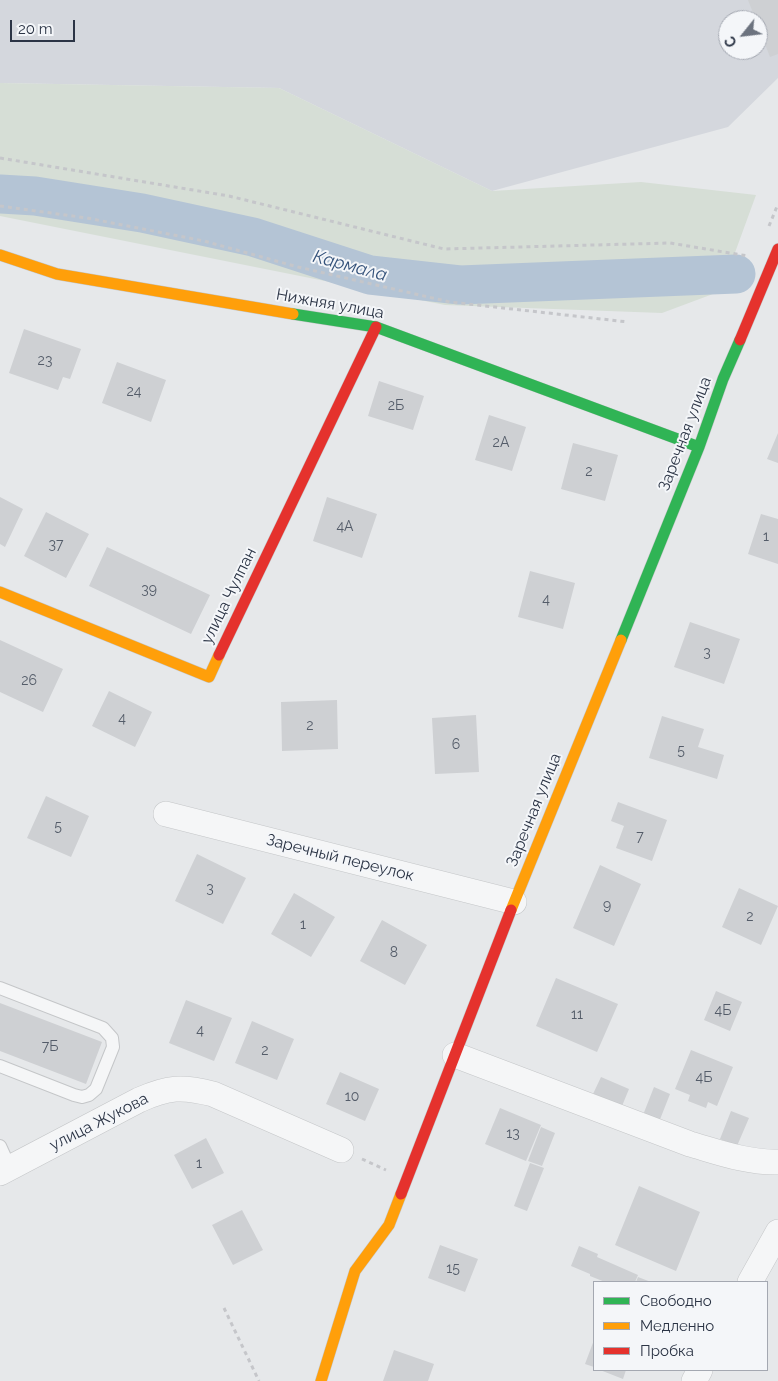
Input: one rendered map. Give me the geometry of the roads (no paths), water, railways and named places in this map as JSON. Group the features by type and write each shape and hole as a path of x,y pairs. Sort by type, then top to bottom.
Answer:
{"street":[{"name":"Заречная улица","path":"321,1381 355,1271 389,1225 514,902 699,447 723,379 778,249"},
{"name":"Нижняя улица","path":"0,255 57,274 376,326 699,447"},
{"name":"улица Чулпан","path":"0,592 209,677 376,326"},
{"name":"Заречный переулок","path":"166,814 514,902"},
{"path":"455,1055 690,1144 755,1160 778,1162"},
{"name":"улица Жукова","path":"3,1162 138,1100 155,1093 173,1089 194,1089 213,1094 341,1150"},
{"path":"751,1281 778,1232"}],"lane":[{"path":"0,988 103,1028 112,1038 113,1047 96,1089 89,1095 74,1095 0,1066"}],"waterway":[{"name":"Кармала","path":"0,194 35,196 142,213 253,237 370,275 460,285 736,274"}]}
